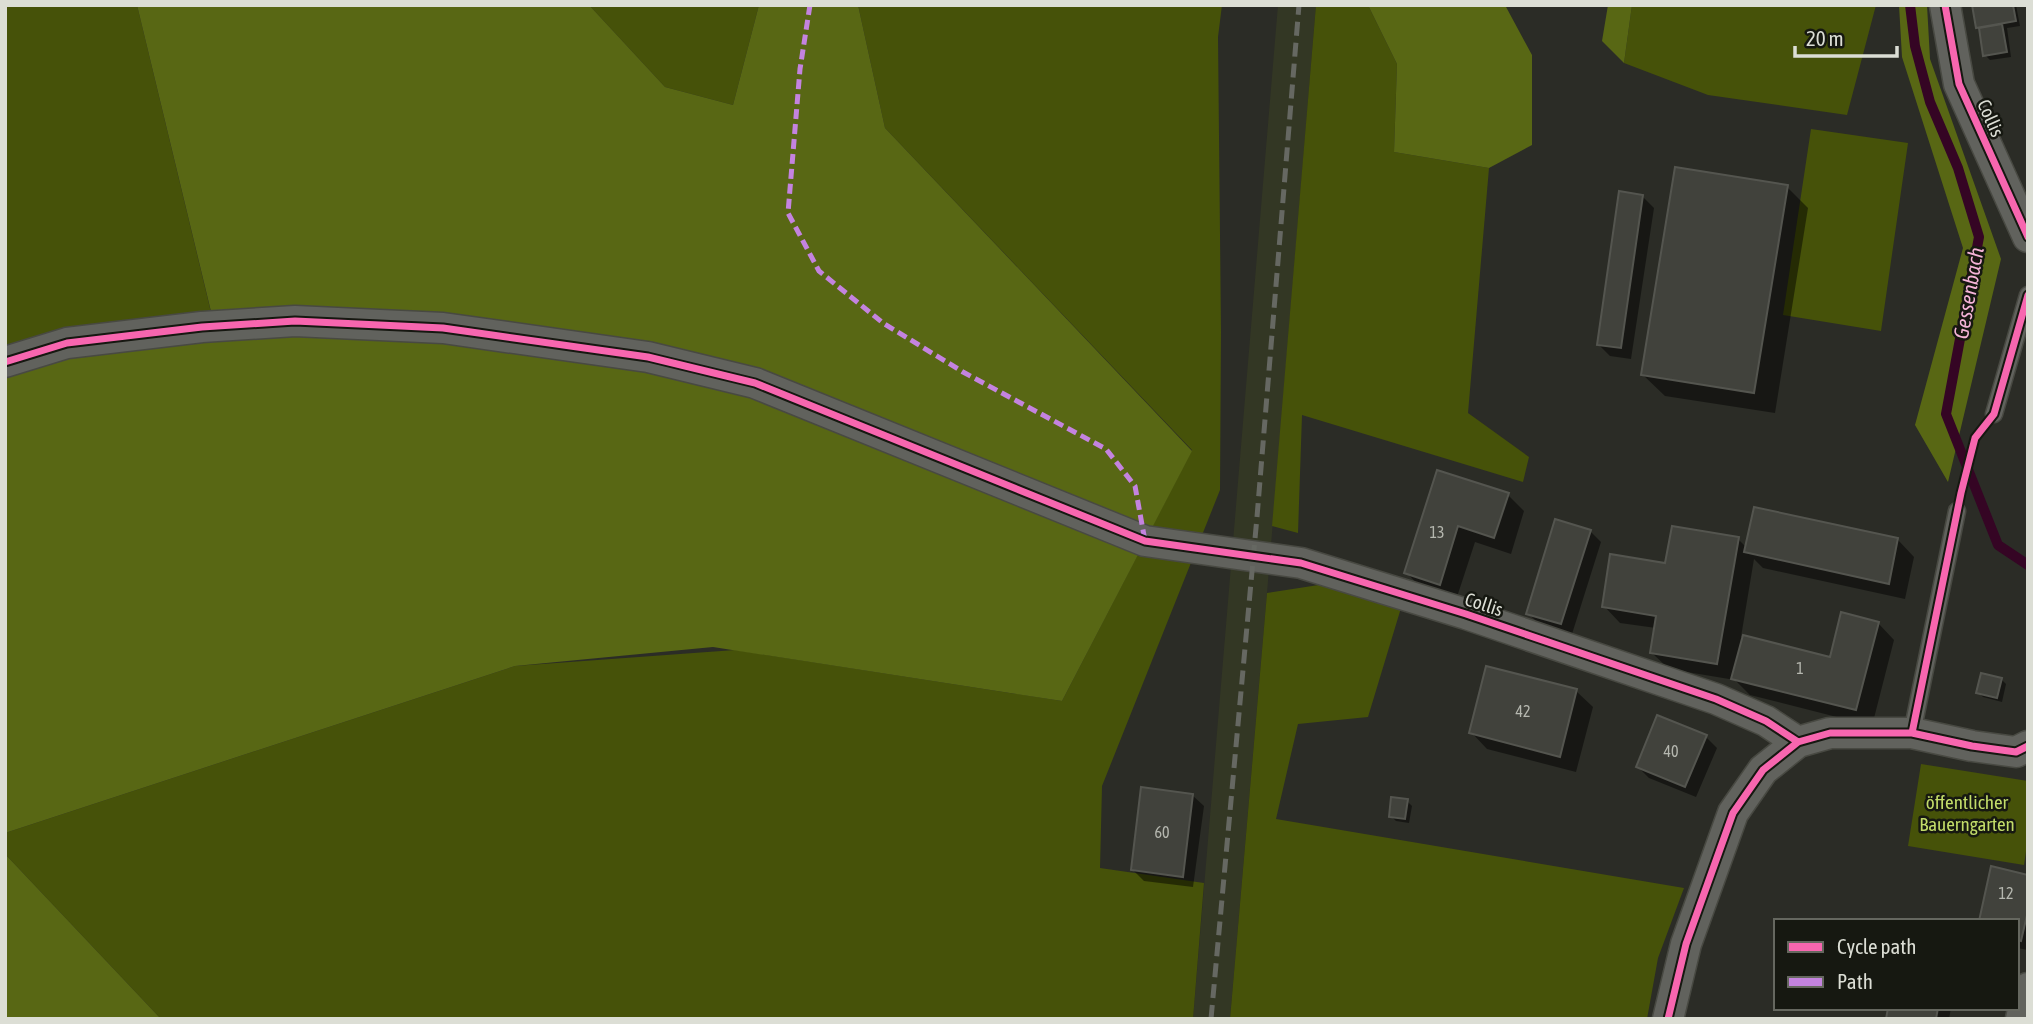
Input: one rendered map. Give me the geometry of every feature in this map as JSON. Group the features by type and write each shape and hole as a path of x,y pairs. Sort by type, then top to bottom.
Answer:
{"street":[{"name":"Collis","path":"1945,5 1959,84 2028,237"},
{"name":"Collis","path":"5,362 67,343 202,327 295,321 443,328 648,357 755,383 1145,541 1301,563 1466,614 1716,699 1766,722 1798,742"},
{"path":"1668,1019 1686,944 1733,813 1763,770 1798,742 1830,733 1912,733 2005,750 2016,751 2028,746"},
{"path":"2021,1019 2028,988"}],"lane":[{"path":"1994,414 2028,295"},
{"path":"1912,733 1957,511"}],"shaded area":[{"path":"1278,5 1316,5 1267,593 1230,1019 1193,1019"}],"green space":[{"path":"5,5 137,5 215,329 5,371"},
{"path":"137,5 589,5 665,87 733,105 759,5 858,5 885,128 1192,451 1062,701 713,647 515,666 5,833 5,371 215,328"},
{"path":"589,5 759,5 733,105 665,87"},
{"path":"858,5 1222,5 1218,37 1220,490 1102,786 1100,868 1204,883 1193,1019 161,1019 5,854 5,833 515,666 735,650 1062,701 1192,450 885,128"},
{"path":"1316,5 1368,5 1397,64 1394,152 1489,168 1468,413 1529,457 1523,482 1302,415 1298,533 1272,526"},
{"path":"1368,5 1505,5 1532,55 1532,145 1489,168 1394,152 1397,64"},
{"path":"1608,5 1632,5 1624,63 1602,41"},
{"path":"1632,5 1876,5 1847,115 1708,95 1624,63"},
{"path":"1899,5 1927,5 1930,59 2001,259 1948,482 1915,425 1963,248 1902,57"},
{"path":"1811,129 1908,143 1881,331 1783,315"},
{"path":"1325,584 1401,608 1368,717 1298,724 1276,819 1684,888 1658,958 1647,1019 1230,1019 1267,593"},
{"name":"öffentlicher Bauerngarten","path":"1921,764 2028,781 2028,838 2024,865 1908,846"},
{"path":"5,854 161,1019 5,1019"}],"building":[{"path":"1972,5 2013,5 2016,21 1976,28"},
{"path":"2002,24 2007,52 1983,56 1979,28"},
{"path":"1675,167 1788,185 1754,393 1641,375"},
{"path":"1619,191 1643,195 1621,348 1597,345"},
{"path":"1437,470 1509,493 1494,538 1458,526 1440,585 1404,573"},
{"path":"1754,507 1898,538 1889,584 1744,552"},
{"path":"1555,519 1591,530 1561,624 1526,614"},
{"path":"1672,526 1739,537 1717,664 1650,653 1656,616 1602,607 1610,554 1665,563"},
{"path":"1841,612 1879,622 1856,710 1731,679 1743,635 1830,657"},
{"path":"1486,666 1577,689 1560,757 1469,733"},
{"path":"1981,673 2002,678 1997,698 1976,693"},
{"path":"1657,715 1707,735 1685,787 1636,767"},
{"path":"1141,787 1193,794 1183,877 1131,870"},
{"path":"1391,797 1408,799 1405,819 1389,817"},
{"path":"1991,866 2028,875 2028,911 2021,941 2019,919 1979,919"},
{"path":"1888,1010 1938,1010 1936,1019 1886,1019"}],"waterway":[{"name":"Gessenbach","path":"1910,5 1915,46 1930,102 1958,168 1979,237 1946,414 1998,545 2028,565"}],"railway":[{"path":"1211,1019 1257,517 1299,5"}],"marked path":[{"path":"810,5 800,69 788,213 819,271 883,323 963,372 1106,449 1135,486 1145,541"}],"cycle path":[{"path":"1945,5 1959,84 2028,237"},
{"path":"1912,733 1961,493 1975,438 1994,414 2028,295"},
{"path":"5,362 67,343 202,327 295,321 443,328 648,357 755,383 1145,541 1301,563 1466,614 1716,699 1766,721 1798,742"},
{"path":"1668,1019 1686,944 1733,813 1763,770 1798,742 1830,733 1912,733 2016,752 2028,746"}]}
